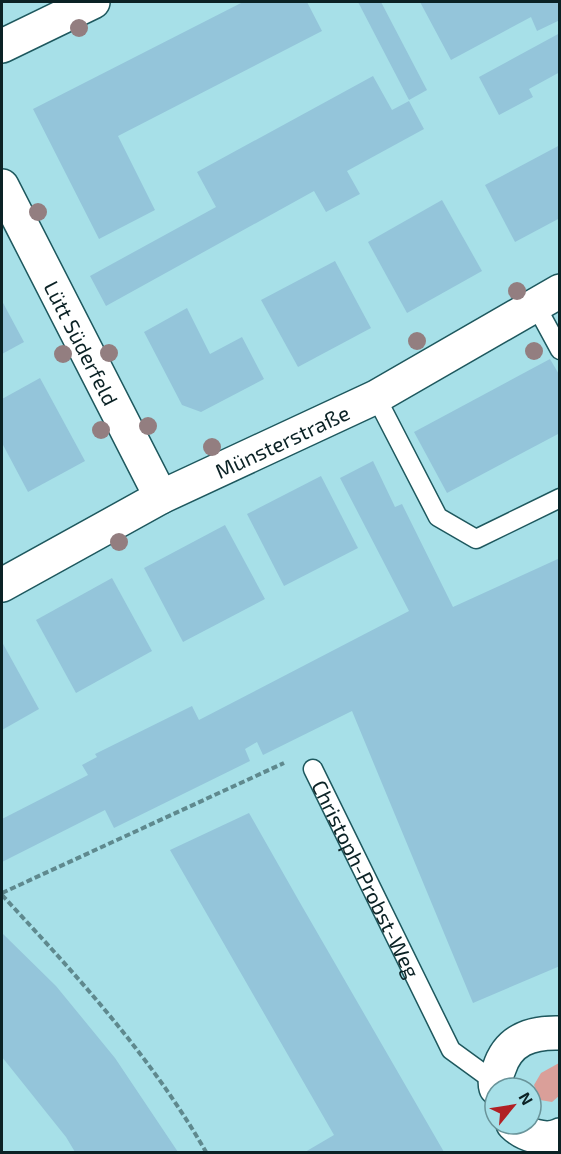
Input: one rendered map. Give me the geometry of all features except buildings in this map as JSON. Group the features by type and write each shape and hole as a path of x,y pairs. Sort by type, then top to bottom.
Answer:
{"street":[{"path":"2,46 93,2"},
{"name":"Lütt Süderfeld","path":"2,186 161,497"},
{"name":"Münsterstraße","path":"2,585 161,497 376,397 547,298"},
{"name":"Christoph-Probst-Weg","path":"497,1076 503,1056 520,1040 543,1032 560,1032"},
{"path":"534,1136 552,1139 560,1135"}],"lane":[{"path":"547,298 560,351"},
{"path":"376,397 438,517 477,539 560,498"},
{"name":"Christoph-Probst-Weg","path":"313,769 451,1050 484,1076"}],"path":[{"name":"Christoph-Probst-Weg","path":"206,1152 126,1034 78,977 2,894 284,763 313,769"}],"shaded area":[{"path":"559,1063 559,1096 552,1102 543,1100 543,1076 539,1076"}]}
